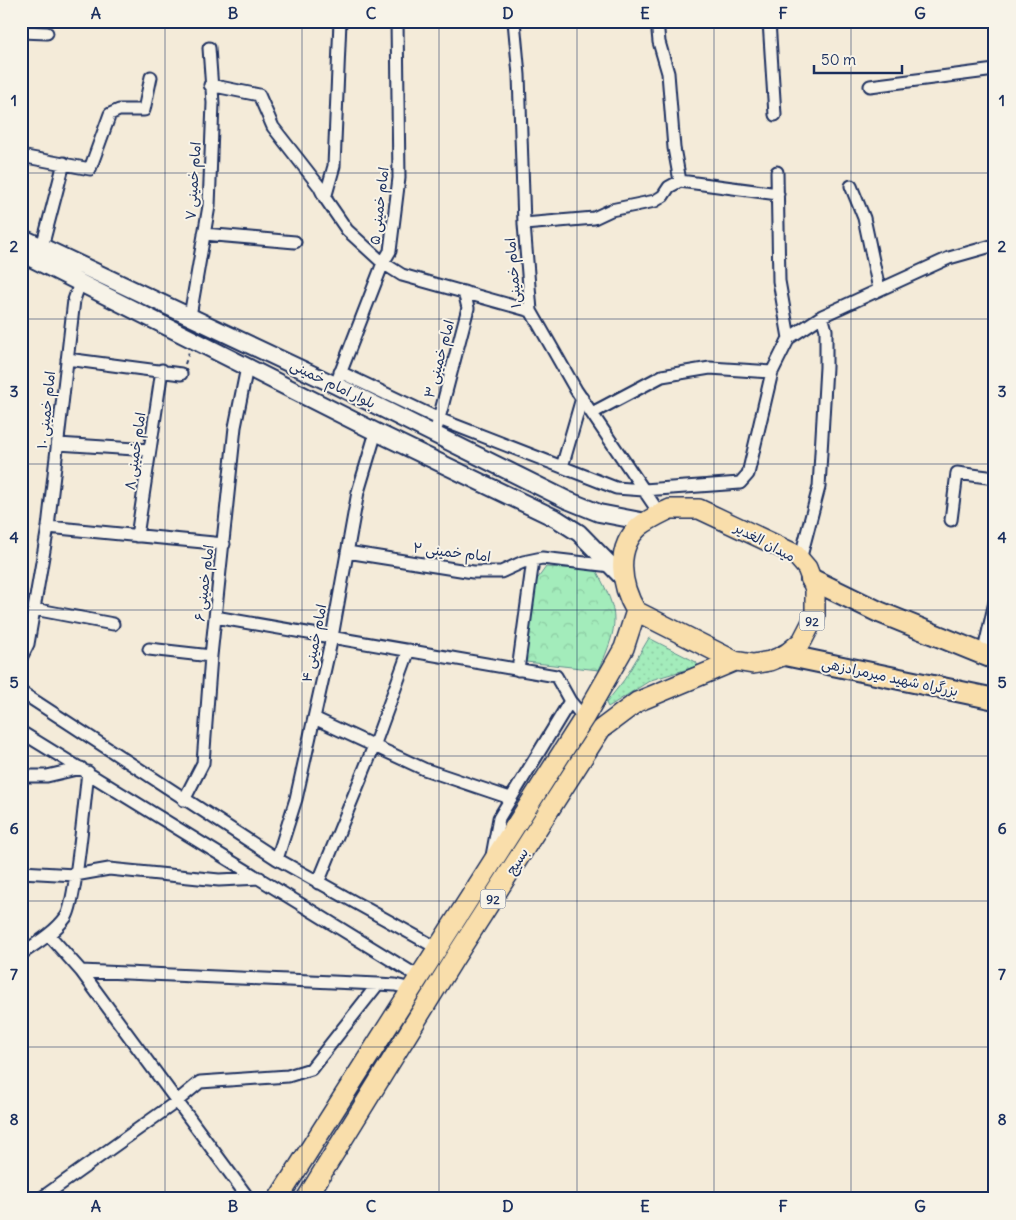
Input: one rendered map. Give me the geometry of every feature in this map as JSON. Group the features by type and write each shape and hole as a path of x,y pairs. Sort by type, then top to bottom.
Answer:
{"highway":[{"path":"811,579 879,612 989,657"},
{"name":"بزرگراه شهید میرمرادزهی","path":"784,655 995,699"}],"main road":[{"name":"بلوار امام خمینی","path":"21,237 190,316 338,378 437,426 567,500 600,513 653,518"},
{"name":"بلوار امام خمینی","path":"21,253 376,432 557,520 579,533 616,572"},
{"path":"87,286 100,274"},
{"name":"میدان الغدیر","path":"636,611 735,660 754,664 770,661 784,655 802,641 815,616 815,589 807,568 795,554 699,509 670,509 653,518"},
{"path":"636,611 616,572 624,550 638,527 653,518"},
{"name":"بسیج","path":"278,1199 584,718 624,648 636,611"},
{"name":"بسیج","path":"306,1199 454,959 602,729 637,702 735,660"},
{"path":"584,718 602,729"}],"street":[{"path":"325,198 334,166 340,21"},
{"name":"امام خمینی ۵","path":"338,378 383,263 390,251 399,178 397,21"},
{"name":"امام خمینی۱","path":"514,21 519,75 524,224 531,311 582,398 644,490 653,518"},
{"path":"657,21 659,42 668,73 674,148 680,181"},
{"path":"769,21 775,115"},
{"path":"21,32 47,33"},
{"name":"امام خمینی ۷","path":"190,316 209,206 213,103 210,86 209,48"},
{"path":"870,86 995,70"},
{"path":"21,156 90,169 110,114 119,110 144,110 151,77"},
{"path":"210,86 258,95 273,127 320,186 325,198 347,230 383,263 402,275 531,311"},
{"path":"42,247 64,163"},
{"path":"777,172 779,282 789,338"},
{"path":"524,224 594,218 611,210 656,200 663,196 669,187 680,181 778,194"},
{"path":"852,186 864,218 879,290"},
{"path":"204,234 295,242"},
{"path":"437,426 616,488 644,490 740,483 748,474 772,372 789,338 822,316 949,258 995,245"},
{"name":"امام خمینی ۱۰","path":"21,658 28,644 48,527 74,300 87,286"},
{"name":"امام خمینی ۳","path":"437,426 468,308 464,292"},
{"path":"800,560 819,488 826,367 826,330 822,316"},
{"path":"67,360 162,370 181,374"},
{"name":"امام خمینی ۶","path":"184,800 203,763 211,656 235,427 247,367"},
{"path":"592,413 662,376 710,368 772,372"},
{"name":"امام خمینی ۸","path":"138,536 162,370"},
{"path":"562,468 582,398"},
{"name":"امام خمینی ۴","path":"277,859 296,800 332,636 358,492 376,432"},
{"path":"58,444 150,450"},
{"path":"951,520 957,473 995,478"},
{"path":"48,527 224,544"},
{"name":"امام خمینی ۲","path":"347,552 473,572 501,572 524,562 542,558 616,572"},
{"path":"518,670 533,560"},
{"path":"989,657 995,602"},
{"path":"34,609 113,624"},
{"path":"215,617 556,676 570,701 584,718"},
{"path":"149,649 211,656"},
{"path":"318,883 374,746 409,650"},
{"path":"21,692 277,859 437,948"},
{"path":"490,865 499,818 570,701"},
{"path":"314,718 424,768 510,798"},
{"path":"21,732 260,878 415,983"},
{"path":"21,776 47,776 85,770"},
{"path":"21,954 49,935 67,915 75,875 85,770"},
{"path":"21,872 75,875 109,868 219,880 260,878"},
{"path":"49,935 81,971 249,1199"},
{"path":"81,971 378,984 415,983"},
{"path":"40,1199 176,1102 200,1082 288,1076 311,1069 378,984"}],"path":[{"path":"181,374 193,340"}],"green space":[{"path":"546,567 596,570 604,585 613,609 614,619 610,641 599,670 526,662 533,585"},
{"path":"649,638 696,662 698,666 651,680 608,707 606,703 624,680"}]}
